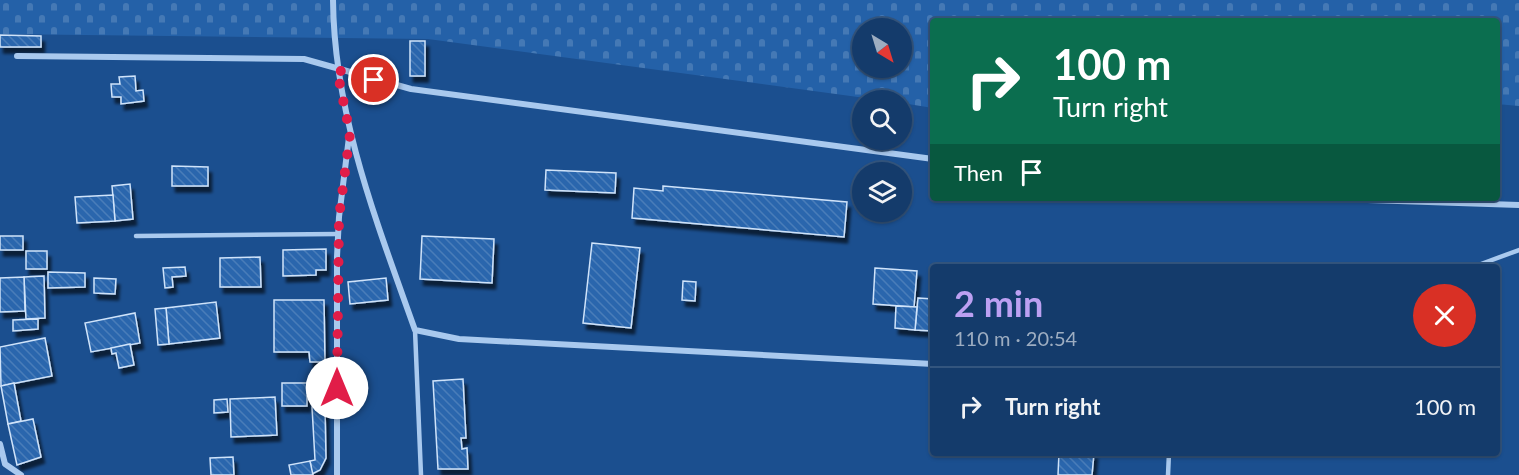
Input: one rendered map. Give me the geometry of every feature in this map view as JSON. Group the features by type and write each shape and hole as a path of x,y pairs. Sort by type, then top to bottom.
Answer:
{"street":[{"path":"333,0 333,46 350,134 415,330 459,339 930,364"},
{"path":"17,56 304,59 411,89 930,159"},
{"path":"337,475 338,234 350,134"},
{"path":"1398,201 1519,205"},
{"path":"0,444 2,465 21,475"}],"lane":[{"path":"136,236 338,234"},
{"path":"1481,264 1519,250"},
{"path":"415,330 422,475"},
{"path":"1168,475 1169,456"}],"green space":[{"path":"0,0 1519,0 1519,106 1500,104 1500,18 930,18 930,108 912,105 912,90 852,90 852,96 428,39 0,34"}],"building":[{"path":"0,35 41,36 41,47 0,47"},
{"path":"410,41 425,41 425,76 410,76"},
{"path":"135,76 136,91 143,90 144,101 121,104 121,97 112,97 111,84 120,84 119,77"},
{"path":"172,166 208,167 208,186 172,186"},
{"path":"546,170 616,173 615,193 545,190"},
{"path":"130,184 133,219 115,221 112,186"},
{"path":"663,186 847,202 844,237 632,218 634,188 663,191"},
{"path":"113,195 115,221 77,223 75,197"},
{"path":"0,236 23,236 23,250 0,250"},
{"path":"422,236 494,239 492,283 420,279"},
{"path":"592,243 640,248 631,328 583,323"},
{"path":"326,249 326,270 316,270 316,275 283,276 283,250"},
{"path":"26,251 47,251 47,269 26,269"},
{"path":"260,257 261,287 220,287 220,258"},
{"path":"185,267 186,276 172,277 173,287 165,288 163,268"},
{"path":"875,268 917,271 914,307 873,304"},
{"path":"48,272 85,273 85,287 48,288"},
{"path":"44,276 45,318 26,319 24,277"},
{"path":"24,277 25,311 0,312 0,278"},
{"path":"94,278 116,279 115,294 94,293"},
{"path":"386,278 388,300 350,304 348,282"},
{"path":"683,281 696,282 695,301 682,300"},
{"path":"918,298 930,299 930,331 915,330"},
{"path":"274,300 324,300 325,362 310,362 309,352 274,352"},
{"path":"216,302 220,338 169,344 166,308"},
{"path":"896,306 917,307 915,330 895,328"},
{"path":"166,308 169,344 158,345 155,309"},
{"path":"135,313 140,343 91,352 85,323"},
{"path":"38,319 38,329 13,331 13,320"},
{"path":"45,338 52,376 1,386 0,347"},
{"path":"130,344 134,365 119,368 116,353 112,354 111,348"},
{"path":"463,379 466,438 461,438 462,449 467,448 468,469 438,469 433,381"},
{"path":"14,383 21,421 8,424 1,386"},
{"path":"282,383 311,383 311,396 307,396 307,406 282,406"},
{"path":"275,397 277,435 231,437 230,399"},
{"path":"227,399 228,412 214,413 214,400"},
{"path":"312,407 325,407 326,458 320,470 312,474 310,461 315,460"},
{"path":"33,419 41,457 17,465 8,424"},
{"path":"1059,456 1094,456 1092,475 1058,475"},
{"path":"233,457 234,475 211,475 210,458"},
{"path":"310,461 313,475 291,475 289,465"}],"route":[{"path":"337,388 339,217 350,134 337,70 374,80"}]}
